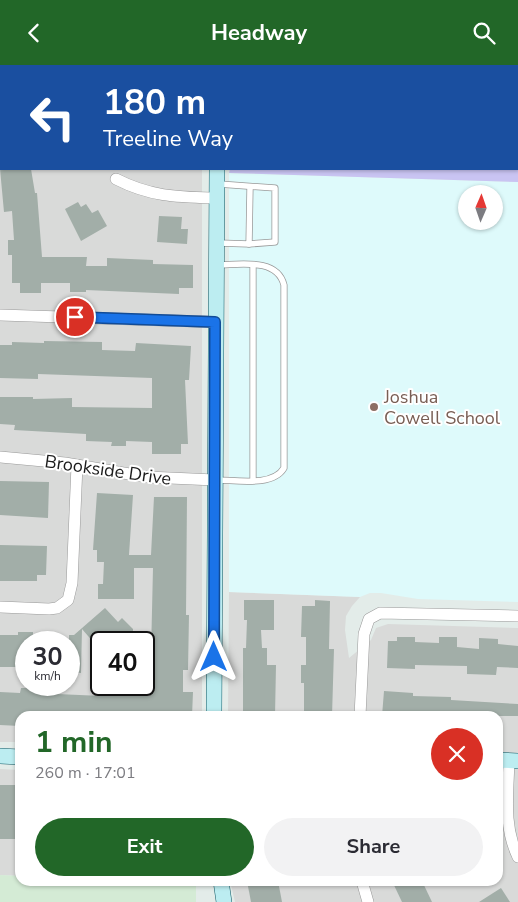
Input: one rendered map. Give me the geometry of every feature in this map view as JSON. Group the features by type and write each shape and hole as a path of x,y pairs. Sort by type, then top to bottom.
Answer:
{"street":[{"path":"116,179 138,191 172,197 217,183 214,711"},
{"path":"0,315 215,322"},
{"name":"Brookside Drive","path":"0,457 77,465 147,477 215,480"},
{"path":"0,607 49,609 64,604 68,600 72,583 77,465"},
{"path":"360,711 364,634 369,619 380,613 518,616"},
{"path":"0,756 15,757"},
{"path":"508,761 507,824 511,843 518,857"},
{"path":"222,886 224,902"},
{"path":"363,886 368,902"}],"lane":[{"path":"216,242 249,244 275,242 275,188 217,183"},
{"path":"249,244 250,187"},
{"path":"215,480 276,477 284,468 284,285 278,271 270,267 216,265"},
{"path":"252,479 253,265"}],"shaded area":[{"path":"0,170 202,170 202,711 15,711 15,742 0,742"},
{"path":"230,170 518,170 518,182 229,173"},
{"name":"Joshua Cowell School","path":"229,173 518,182 518,602 418,599 381,593 370,593 360,597 229,592"},
{"path":"229,592 360,597 346,616 345,630 349,658 371,640 376,628 388,624 518,628 518,902 235,902 231,886 503,886 503,711 228,711"},
{"path":"0,769 15,770 15,876 0,875"},
{"path":"0,875 15,876 15,886 196,886 196,902 0,902"}],"building":[{"path":"0,170 31,170 35,193 37,193 42,257 87,257 86,266 107,266 107,258 153,260 153,264 193,265 193,288 179,288 179,294 86,290 86,292 70,292 70,283 41,283 41,293 20,293 20,283 12,283 12,255 8,255 8,240 14,240 12,211 4,212"},
{"path":"78,202 81,207 86,204 92,213 98,210 107,226 81,241 65,209"},
{"path":"159,216 182,217 181,229 188,229 187,244 157,242"},
{"path":"44,341 102,342 102,350 135,351 136,343 191,346 189,380 185,380 188,444 181,444 181,454 152,454 152,442 126,441 126,446 111,446 112,442 86,441 86,434 14,430 15,425 0,424 0,397 33,397 33,399 72,398 72,407 152,408 152,378 38,374 38,379 0,378 0,345 12,345 12,342 44,343"},
{"path":"0,481 49,482 48,518 0,515"},
{"path":"97,493 133,495 129,555 151,555 154,497 187,497 186,615 189,615 188,670 183,670 183,692 193,692 192,711 15,711 15,726 0,725 0,692 15,693 15,696 155,696 155,631 152,631 153,568 134,568 134,599 98,599 98,584 103,584 104,562 97,562 97,550 93,550"},
{"path":"0,545 47,546 46,575 37,575 37,581 0,581"},
{"path":"244,600 274,600 274,630 261,630 262,648 267,648 267,665 276,665 275,711 243,711 243,648 246,648 247,620 244,620"},
{"path":"315,600 330,601 329,649 334,649 332,711 304,711 304,683 301,683 301,665 306,665 306,637 301,637 302,606 315,606"},
{"path":"105,608 118,622 122,618 133,629 133,631 90,631 90,638 82,629 81,673 79,631"},
{"path":"0,635 15,635 15,667 0,667"},
{"path":"397,637 415,637 415,642 439,643 439,637 457,637 457,647 479,649 479,638 498,639 498,644 518,646 518,668 497,667 496,675 467,674 467,666 415,665 415,669 387,668 388,641 397,641"},
{"path":"384,691 413,693 413,696 451,697 451,700 518,704 518,716 503,716 503,711 382,711"},
{"path":"0,785 15,785 15,839 0,839"},
{"path":"248,886 279,886 282,902 251,902"},
{"path":"394,886 424,886 432,902 402,902"},
{"path":"501,888 510,902 479,902"}],"place":[{"name":"Joshua Cowell School","path":"374,407"}],"route":[{"path":"75,317 215,322 214,657"}]}
